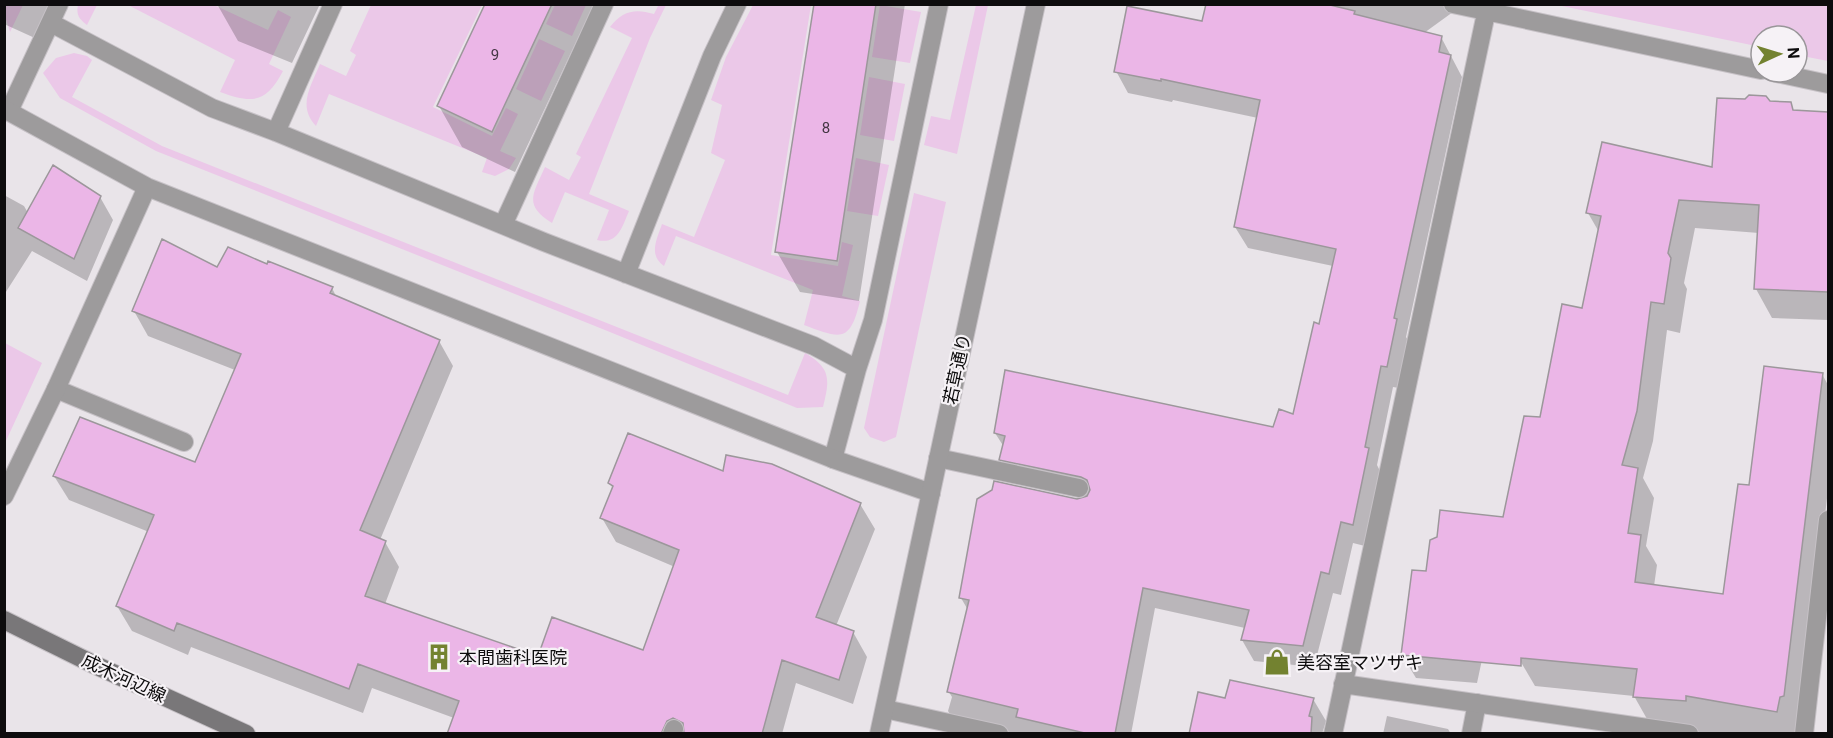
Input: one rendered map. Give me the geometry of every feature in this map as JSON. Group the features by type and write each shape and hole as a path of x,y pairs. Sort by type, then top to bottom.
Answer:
{"main road":[{"name":"成木河辺線","path":"4,620 95,665 246,734"}],"street":[{"path":"59,4 7,110 147,187 833,459 931,493"},
{"path":"276,132 333,4"},
{"path":"503,225 604,4"},
{"path":"626,274 712,56 737,4"},
{"path":"833,459 857,369 873,320 939,4"},
{"name":"若草通り","path":"879,734 1036,4"},
{"path":"1453,4 1488,8 1749,67"},
{"path":"1333,734 1488,8"},
{"path":"51,22 212,108 626,274 814,346 857,369"},
{"path":"1809,80 1828,84"},
{"path":"4,496 56,389 147,187"},
{"path":"56,389 184,442"},
{"path":"938,458 1079,488"},
{"path":"1804,734 1828,520"},
{"path":"1343,684 1689,734"},
{"path":"1471,734 1477,704"},
{"path":"885,709 999,734"}],"shaded area":[{"path":"5,4 23,5 10,32 5,16"},
{"path":"659,4 666,5 650,38 589,194 629,211 615,237 604,241 597,240 609,210 565,192 552,223 537,210 533,198 534,192 545,167 569,180 581,157 576,154 632,38 610,27 619,17 629,12 641,11 654,14"},
{"path":"78,5 97,5 87,25 77,12"},
{"path":"128,5 214,5 268,30 278,10 291,17 269,64 283,71 271,89 258,98 241,98 220,92 235,60"},
{"path":"371,5 482,5 433,107 492,136 506,108 518,114 500,151 516,158 509,169 495,176 482,172 487,158 329,94 316,126 307,111 307,96 320,64 346,76 356,55 350,51"},
{"path":"555,5 586,5 572,36 546,24"},
{"path":"753,5 811,5 771,255 838,266 842,242 853,245 842,296 860,301 852,324 848,331 842,334 835,335 804,325 813,290 676,236 664,266 656,257 655,246 662,224 694,237 725,160 711,153 722,105 711,100 726,57"},
{"path":"880,5 921,12 910,63 872,57"},
{"path":"976,5 988,5 957,154 924,145 931,116 950,120"},
{"path":"1557,5 1828,5 1828,61 1809,57 1809,24 1749,24 1749,45"},
{"path":"539,39 565,51 541,101 516,89"},
{"path":"74,53 87,56 92,60 72,97 162,146 788,395 805,353 820,364 826,375 827,389 823,407 797,408 156,151 60,98 43,73 56,58"},
{"path":"869,77 905,84 894,141 860,135"},
{"path":"856,158 889,165 878,216 847,211"},
{"path":"914,193 946,202 896,437 884,442 870,437 864,428"},
{"path":"5,343 42,363 5,443"}],"building":[{"path":"485,4 552,4 492,132 437,106"},
{"path":"814,4 876,4 837,261 775,252"},
{"path":"1206,4 1326,4 1355,11 1354,14 1442,36 1439,52 1451,55 1394,318 1397,319 1387,367 1381,366 1365,447 1369,448 1353,525 1341,522 1329,574 1321,572 1303,646 1241,640 1249,610 1143,588 1115,734 1089,734 1016,717 1018,709 947,692 969,600 959,598 977,499 992,490 994,481 1077,499 1087,496 1090,490 1087,480 1081,477 999,460 1005,436 994,433 1005,370 1273,427 1279,409 1293,414 1314,322 1319,324 1336,249 1234,227 1260,100 1161,79 1161,81 1114,72 1127,6 1202,21"},
{"path":"1749,95 1766,96 1770,101 1791,102 1793,110 1828,112 1828,292 1754,289 1759,205 1679,200 1668,253 1671,258 1664,304 1651,302 1637,411 1622,465 1638,468 1628,533 1641,535 1635,582 1723,594 1738,484 1749,485 1764,366 1823,373 1784,696 1780,697 1777,712 1686,696 1686,701 1633,697 1637,669 1521,658 1521,666 1401,655 1412,570 1426,571 1430,540 1437,537 1440,510 1503,517 1524,416 1540,417 1562,304 1582,308 1601,216 1586,213 1602,142 1712,167 1717,98 1745,99"},
{"path":"53,165 101,196 74,259 18,228"},
{"path":"162,239 217,267 228,247 267,264 268,261 333,287 330,293 440,340 360,530 386,541 365,596 538,656 552,617 643,650 679,550 600,518 613,486 608,483 628,433 723,471 726,455 772,464 861,503 816,617 854,631 839,680 782,660 762,734 684,734 683,723 673,718 667,721 661,734 447,734 459,701 358,664 349,689 177,623 174,631 116,606 154,515 53,476 80,417 195,462 241,354 132,311"},
{"path":"1230,680 1314,698 1309,716 1312,717 1311,734 1189,734 1198,692 1225,698"}],"place":[{"name":"本間歯科医院","path":"439,657"},
{"name":"美容室マツザキ","path":"1277,662"}]}
